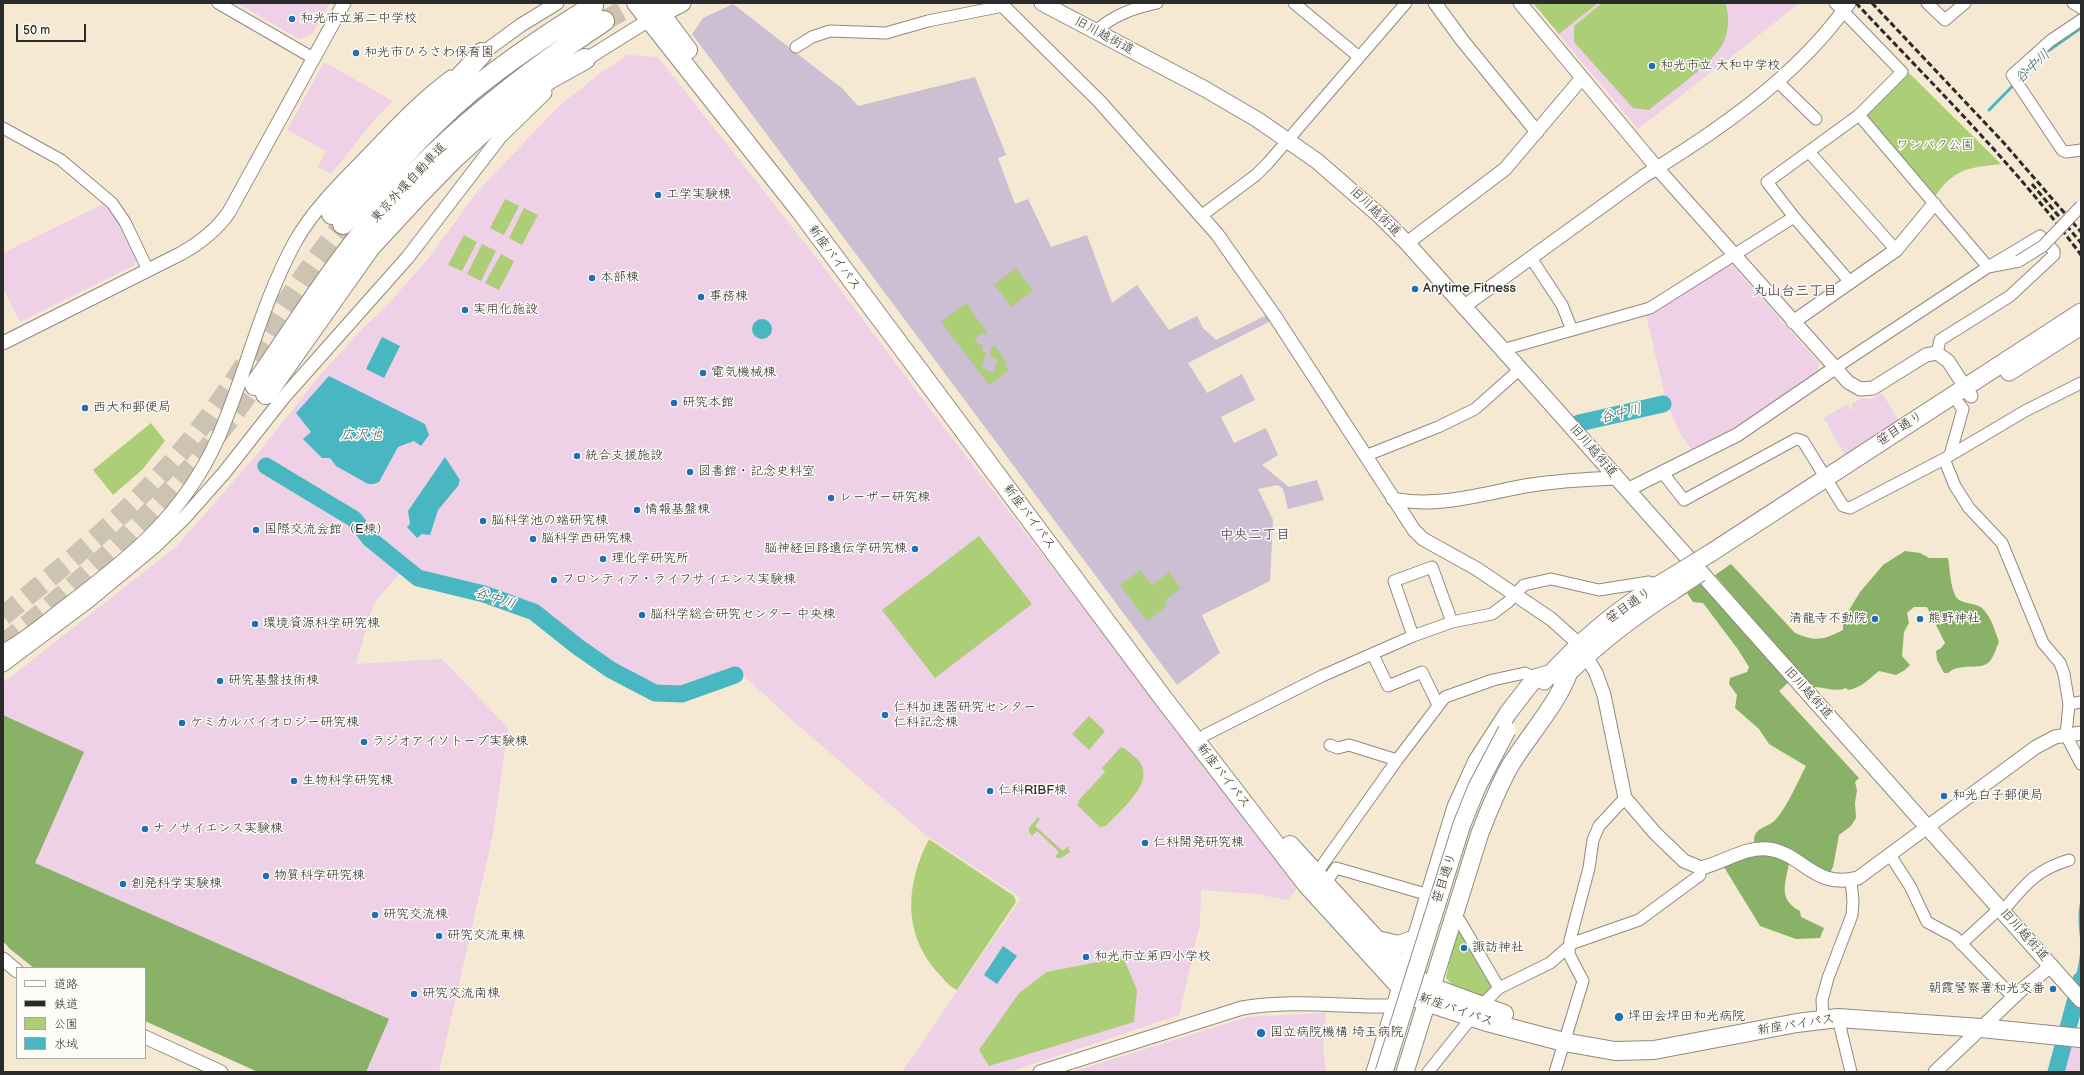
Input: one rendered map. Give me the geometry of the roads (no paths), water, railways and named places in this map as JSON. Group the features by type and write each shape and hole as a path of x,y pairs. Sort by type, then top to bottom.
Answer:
{"highway":[{"name":"新座バイパス","path":"636,3 654,12 1278,832 1377,940 1415,989"},
{"name":"新座バイパス","path":"654,12 801,212 1229,784 1308,885 1415,989 1477,1012 1566,1037 1614,1042 1653,1042 1827,1016 1986,1024 2072,1032"},
{"name":"東京外環自動車道","path":"482,54 458,81 379,159 337,219 426,132 471,91 512,60 599,13 530,72 486,106 439,148 394,195 351,247 260,389 370,247 453,159 498,118 549,79 585,59"},
{"path":"1377,940 1399,945 1415,939"}],"main road":[{"path":"654,12 682,3"},
{"name":"旧川越街道","path":"1042,3 1204,89 1258,120 1289,140 1351,188 1407,243 2081,1000"},
{"name":"笹目通り","path":"1965,396 2081,312"},
{"name":"笹目通り","path":"1384,1072 1462,824 1477,787 1511,733 1552,673 1582,649 1634,616 1666,586 1712,559 1827,483 1965,396 2081,326"},
{"name":"笹目通り","path":"1393,1072 1476,811 1495,772 1511,733 1569,672 1582,649"},
{"path":"1375,1072 1395,1006 1415,989 1453,918 1480,833 1492,801 1510,766 1563,689 1569,672"},
{"path":"1405,1072 1413,1046 1415,939 1456,807 1477,761 1508,713 1535,678 1552,673"},
{"path":"1385,1039 1394,1031 1408,1036 1413,1046"}],"street":[{"path":"218,3 314,58"},
{"path":"3,343 148,270 198,243 223,220 344,3"},
{"path":"3,651 20,641 102,579 129,557 167,520 201,472 218,438 284,265 307,224 345,179 435,88 521,25 557,3"},
{"path":"1095,32 1104,23 1129,6 1157,3"},
{"path":"1294,3 1359,57"},
{"path":"1434,3 1462,40 1537,132"},
{"path":"1520,3 1657,168 1793,322 1835,368 1854,386 1867,389 1882,383 1926,355 1937,353 1946,358 1965,396 1963,409 1947,457 1956,486 1969,508 2002,543 2043,643 2060,663 2064,674 2069,704 2066,735 2081,764"},
{"path":"1927,3 1945,20 1965,3"},
{"path":"2073,3 2081,8"},
{"path":"796,48 812,37 830,31 886,32 1001,4 1100,102 1217,234 1274,315 1410,525 1423,539 1477,569 1551,619 1582,649 1596,673 1604,695 1625,798 1655,833 1684,861 1701,868 1746,852 1767,849 1780,853 1819,876 1842,881 1851,880 1866,873 1926,826 2036,747 2055,737 2081,733"},
{"path":"1200,216 1256,175 1289,140 1402,4"},
{"path":"1463,307 1657,168 1714,130 1777,82 1809,52 1844,6 1902,72 1859,115 1810,153 1767,182 1794,217 1850,282"},
{"path":"3,665 90,600 154,547 185,517 224,473 283,398 408,257 500,137 534,102 585,59 654,12"},
{"path":"2081,20 2050,41 2012,75 2021,86 2062,150 2066,152 2081,150"},
{"path":"1407,243 1505,169 1582,78"},
{"path":"1777,82 1816,119"},
{"path":"1859,115 1988,267"},
{"path":"3,128 61,160 112,203 125,222 148,270"},
{"path":"1810,153 1896,250"},
{"path":"1793,322 1896,250 1934,204"},
{"path":"1988,267 2019,261 2043,246 2081,206"},
{"path":"1502,350 1650,308 1794,217"},
{"path":"1627,490 1737,435 1988,267 2040,236 2055,253 2010,296 1940,340 1937,353"},
{"path":"1531,258 1562,305 1572,330"},
{"path":"1365,456 1438,427 1475,409 1520,369"},
{"path":"1662,472 1684,500 1796,440 1803,441 1827,483 1843,506 1850,508 1947,457 2025,411 2081,382"},
{"path":"1393,499 1408,502 1437,502 1557,482 1616,478"},
{"path":"1413,636 1394,581 1432,567 1452,622"},
{"path":"1205,735 1322,676 1373,655 1413,636 1452,622 1492,614 1508,602 1524,585 1551,579 1599,590 1649,582 1666,586"},
{"path":"1373,655 1388,686 1422,672 1438,705"},
{"path":"1321,879 1397,760 1438,705 1452,693 1493,680 1525,673 1535,678"},
{"path":"2069,704 2081,702"},
{"path":"1330,745 1338,748 1349,745 1397,760"},
{"path":"1555,1072 1583,981 1568,948 1589,868 1593,840 1599,826 1625,798"},
{"path":"1890,855 1910,886 1927,922 1949,933 2013,998"},
{"path":"1961,944 2001,910 2041,871 2069,860"},
{"path":"1321,879 1336,868 1429,895"},
{"path":"1428,1072 1487,1000 1499,988 1550,963 1573,943 1639,920 1700,875 1701,868"},
{"path":"1851,880 1853,901 1852,915 1828,978 1822,1000 1827,1016 1851,1072"},
{"path":"1453,918 1460,921 1499,988"},
{"path":"3,959 16,970"},
{"path":"1935,1072 2013,998 2051,966"},
{"path":"1040,1072 1242,1008 1264,1004 1291,1003 1395,1006"},
{"path":"146,1037 221,1072"}],"water":[{"path":"762,319 769,322 772,329 769,336 762,339 755,336 752,329 755,322"},
{"path":"382,337 400,346 384,378 366,369"},
{"name":"広沢池","path":"329,376 425,424 429,435 421,446 414,441 398,447 379,482 368,484 336,466 330,458 322,458 303,439 311,432 296,413"},
{"path":"445,457 460,480 458,486 438,510 430,535 422,534 417,538 407,527 410,524 408,511"},
{"path":"2081,899 2081,1003 2069,1045 2058,1043 2076,976 2080,954 2079,907"},
{"path":"1003,946 1017,956 997,984 984,975"}],"waterway":[{"name":"谷中川","path":"1989,110 2045,53 2081,28"},
{"name":"谷中川","path":"1579,423 1663,404"},
{"name":"谷中川","path":"266,466 354,519 370,539 418,578 484,594 534,612 578,647 611,670 655,693 682,694 735,675"},
{"path":"2056,1072 2081,980"}],"tunnel":[{"path":"604,21 636,3"},
{"path":"3,616 110,526 182,450 222,398 306,273 343,224"},
{"path":"3,644 85,575 137,525 209,446 255,385"}],"railway":[{"path":"1856,3 2001,157 2055,221 2081,255"},
{"path":"1872,3 2003,142 2081,232"},
{"path":"2032,184 2081,243"}],"place":[{"name":"和光市立第二中学校","path":"292,19"},
{"name":"和光市ひろさわ保育園","path":"356,53"},
{"name":"和光市立 大和中学校","path":"1652,66"},
{"name":"工学実験棟","path":"658,195"},
{"name":"本部棟","path":"592,278"},
{"name":"Anytime Fitness","path":"1415,289"},
{"name":"事務棟","path":"701,297"},
{"name":"実用化施設","path":"465,310"},
{"name":"電気機械棟","path":"703,373"},
{"name":"研究本館","path":"674,403"},
{"name":"西大和郵便局","path":"85,408"},
{"name":"統合支援施設","path":"577,456"},
{"name":"図書館・記念史料室","path":"690,472"},
{"name":"レーザー研究棟","path":"831,498"},
{"name":"情報基盤棟","path":"637,510"},
{"name":"脳科学池の端研究棟","path":"483,521"},
{"name":"国際交流会館（E棟）","path":"256,530"},
{"name":"脳科学西研究棟","path":"533,539"},
{"name":"脳神経回路遺伝学研究棟","path":"915,549"},
{"name":"理化学研究所","path":"603,559"},
{"name":"フロンティア・ライフサイエンス実験棟","path":"554,580"},
{"name":"脳科学総合研究センター 中央棟","path":"642,615"},
{"name":"清龍寺不動院","path":"1875,619"},
{"name":"熊野神社","path":"1920,619"},
{"name":"環境資源科学研究棟","path":"255,624"},
{"name":"研究基盤技術棟","path":"220,681"},
{"name":"仁科加速器研究センター 仁科記念棟","path":"885,715"},
{"name":"ケミカルバイオロジー研究棟","path":"182,723"},
{"name":"ラジオアイソトープ実験棟","path":"364,742"},
{"name":"生物科学研究棟","path":"294,781"},
{"name":"仁科RIBF棟","path":"990,791"},
{"name":"和光白子郵便局","path":"1944,796"},
{"name":"ナノサイエンス実験棟","path":"145,829"},
{"name":"仁科開発研究棟","path":"1145,843"},
{"name":"物質科学研究棟","path":"266,876"},
{"name":"創発科学実験棟","path":"123,884"},
{"name":"研究交流棟","path":"375,915"},
{"name":"研究交流東棟","path":"439,936"},
{"name":"諏訪神社","path":"1464,948"},
{"name":"和光市立第四小学校","path":"1086,957"},
{"name":"朝霞警察署和光交番","path":"2053,989"},
{"name":"研究交流南棟","path":"414,994"},
{"name":"坪田会坪田和光病院","path":"1619,1017"},
{"name":"国立病院機構 埼玉病院","path":"1261,1033"}],"district":[{"name":"丸山台三丁目","path":"1795,291"},
{"name":"中央二丁目","path":"1255,535"}],"park label":[{"name":"ワンパク公園","path":"1935,146"}]}
